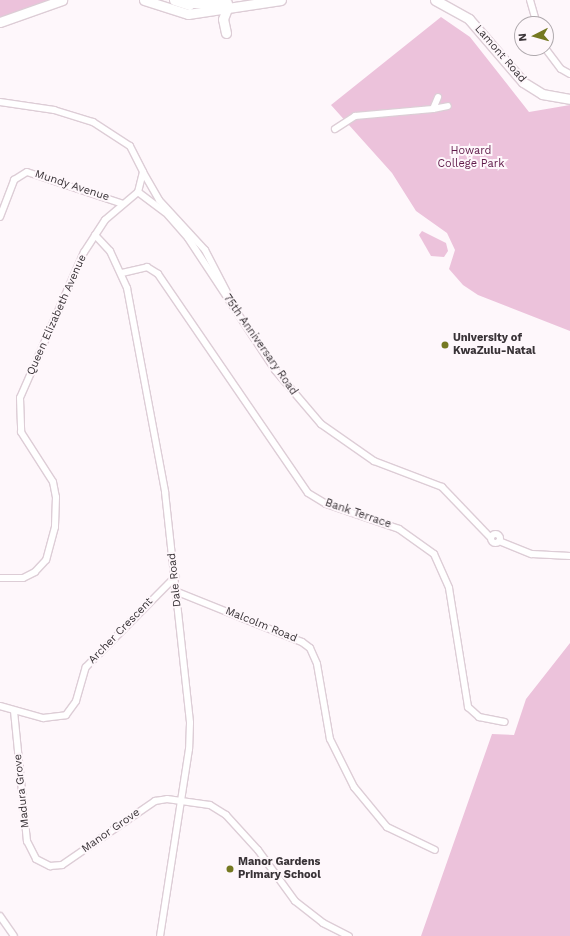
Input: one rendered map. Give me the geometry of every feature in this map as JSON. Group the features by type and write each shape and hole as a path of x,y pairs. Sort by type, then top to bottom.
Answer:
{"street":[{"path":"0,22 62,0"},
{"path":"144,0 188,14 231,5 280,0"},
{"path":"174,0 185,3 203,12"},
{"name":"Lamont Road","path":"435,0 468,19 527,85 542,94 570,99"},
{"path":"530,0 535,16"},
{"path":"185,3 231,5"},
{"path":"226,33 222,19 231,5"},
{"path":"551,56 561,70 570,74"},
{"path":"433,109 438,96"},
{"path":"0,102 60,111 93,122 130,146 159,200 205,250 234,307"},
{"path":"335,129 355,116 433,109 448,106"},
{"name":"Mundy Avenue","path":"0,217 14,180 27,172 123,204"},
{"path":"138,192 143,172"},
{"name":"Queen Elizabeth Avenue","path":"0,578 23,578 36,572 52,544 56,497 52,482 21,432 20,398 66,290 95,235 123,204 138,192"},
{"name":"75th Anniversary Road","path":"138,192 168,215 188,238 275,370 321,424 374,461 442,487 479,528 492,535 498,534 499,541 532,554 570,556"},
{"name":"Dale Road","path":"95,235 110,251 122,273 161,470 175,577 190,722 189,749 179,801 160,936"},
{"name":"Bank Terrace","path":"122,273 147,267 158,274 308,493 326,504 399,529 434,554 449,588 468,707 478,717 505,722"},
{"name":"Archer Crescent","path":"0,706 14,711 51,719 66,715 76,700 86,667 175,577"},
{"name":"Malcolm Road","path":"176,591 302,642 310,648 317,664 330,739 354,787 388,827 435,850"},
{"name":"Madura Grove","path":"14,711 26,841 36,859 45,865"},
{"name":"Manor Grove","path":"45,865 54,867 71,860 155,801 179,801 218,808 258,850 295,901 323,923 349,936"},
{"path":"0,916 14,936"}],"green space":[{"path":"0,0 66,0 0,23"},
{"name":"Howard College Park","path":"441,17 470,37 529,112 570,105 570,331 478,295 463,285 449,269 455,250 447,233 416,211 392,173 331,105"},
{"path":"422,231 446,243 448,251 444,257 431,256 419,235"},
{"path":"570,643 570,936 421,936 492,734 514,735 526,699"}],"place":[{"name":"University of KwaZulu-Natal","path":"445,345"},
{"name":"Manor Gardens Primary School","path":"230,869"}]}
